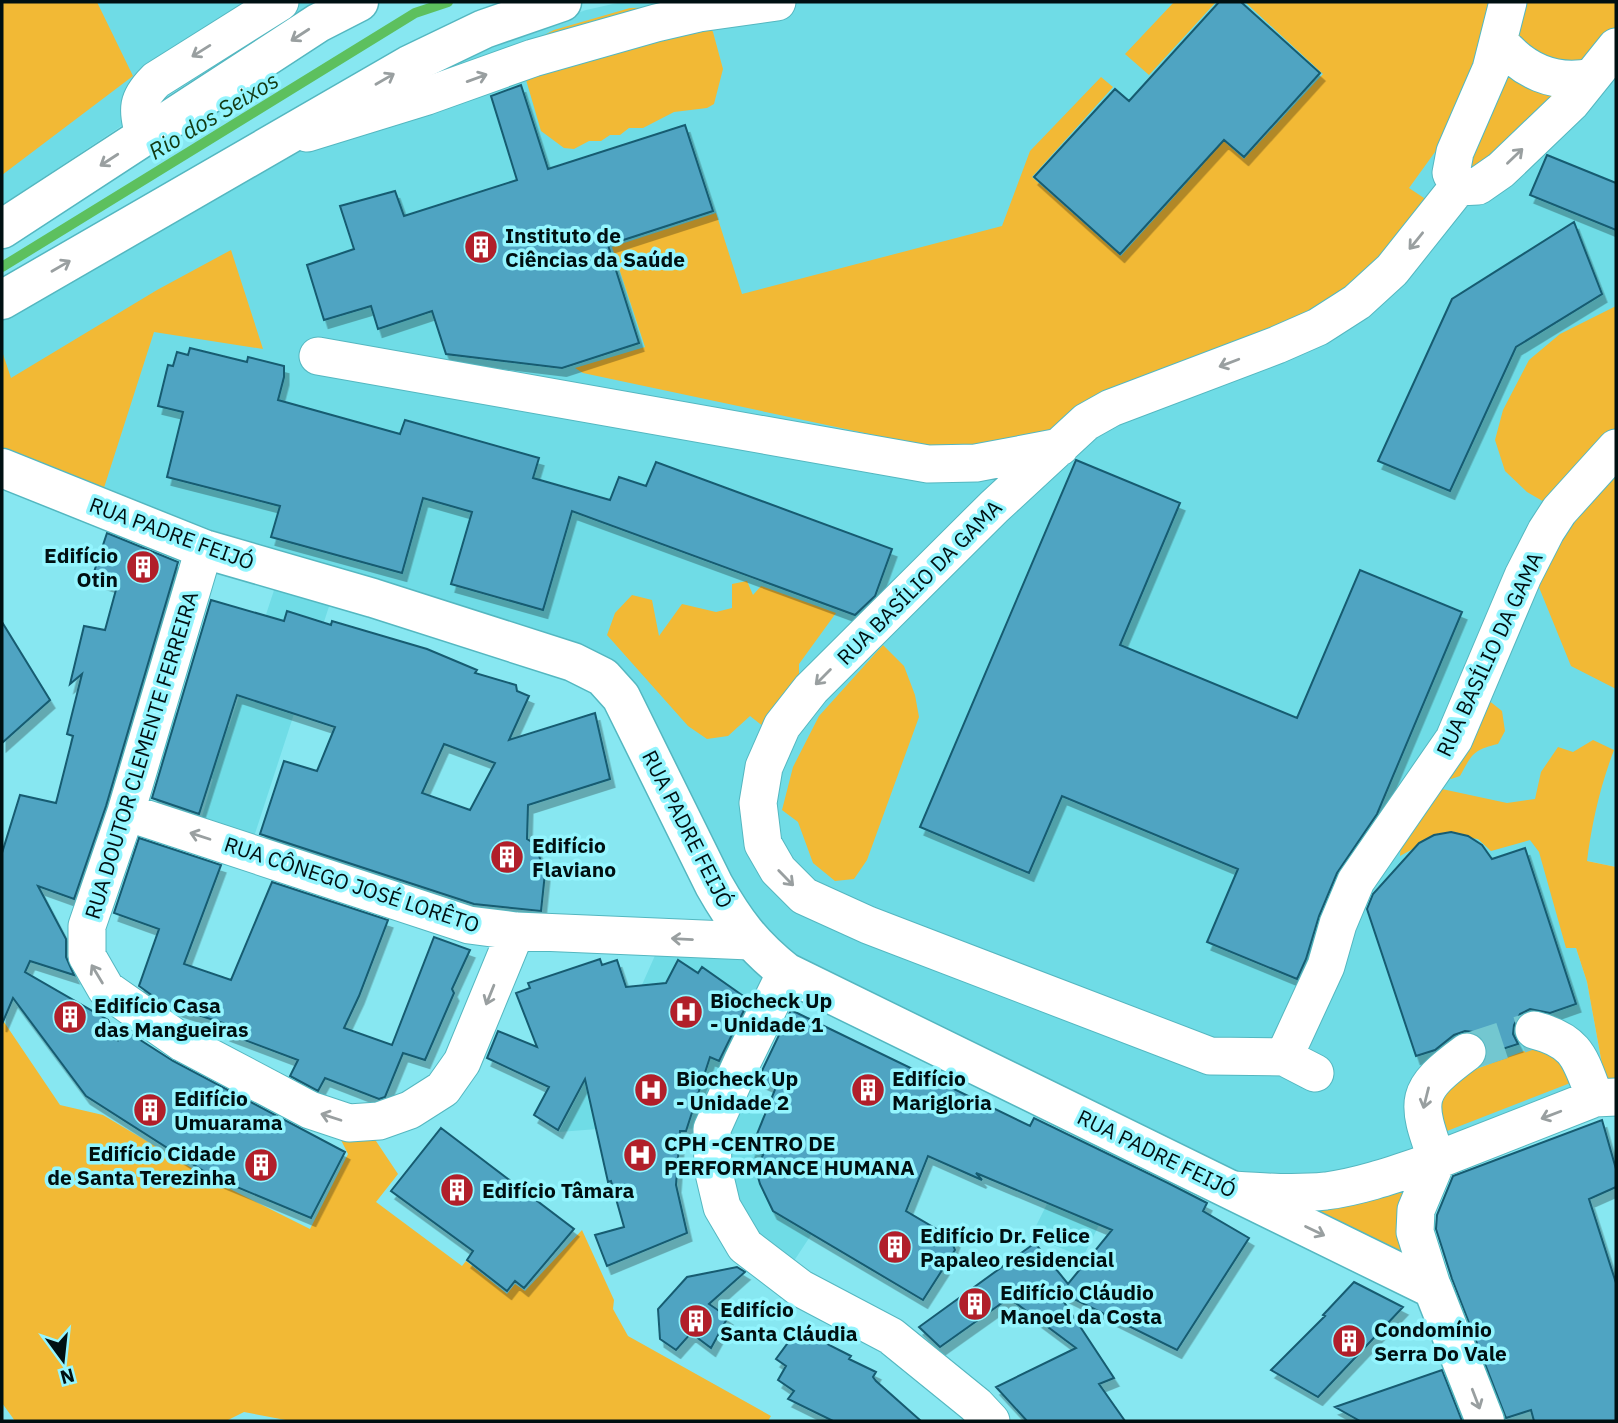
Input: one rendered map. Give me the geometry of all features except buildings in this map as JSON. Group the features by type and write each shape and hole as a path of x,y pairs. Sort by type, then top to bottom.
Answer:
{"main road":[{"path":"2,229 318,23 359,2"},
{"path":"2,300 409,65 484,29 562,2"},
{"name":"RUA PADRE FEIJÓ","path":"2,468 204,549 373,598 561,658 603,677 621,697 714,886 750,941 786,972 1433,1290"},
{"path":"1433,1290 1485,1421"}],"street":[{"path":"144,137 138,111 141,95 156,80 280,2"},
{"path":"273,144 427,96 533,58 644,26 699,13 777,2"},
{"path":"1508,2 1503,57 1455,152 1451,173 1458,187 1478,186 1501,170 1565,109 1616,47"},
{"path":"1503,57 1554,78 1564,80 1592,77"},
{"name":"RUA BASÍLIO DA GAMA","path":"1458,187 1392,270 1357,302 1318,327 1111,408 1086,422 995,507 811,689 782,726 764,767 758,803 763,844 778,870 804,895 868,925 1210,1056 1300,1065 1338,924 1356,881 1454,738 1523,576 1546,531 1559,511 1613,456"},
{"path":"318,356 928,464 976,463 1061,447"},
{"name":"RUA DOUTOR CLEMENTE FERREIRA","path":"204,549 126,811 87,926 87,956 106,989 183,1043 310,1110 349,1123 379,1121 410,1110 443,1089 462,1062 516,931"},
{"name":"RUA CÔNEGO JOSÉ LORÊTO","path":"126,811 469,925 516,931 750,941"},
{"path":"786,972 712,1129 713,1169 722,1208 745,1246 800,1288 891,1336 976,1405 991,1421"},
{"path":"1232,1190 1292,1193 1328,1190 1383,1178 1606,1098 1572,1048 1562,1039 1534,1030"},
{"path":"1433,1290 1415,1232 1416,1210 1437,1160 1423,1121 1423,1100 1429,1085 1441,1071 1467,1052"}],"shaded area":[{"path":"2,2 318,2 162,99 2,205"},
{"path":"2,2 97,2 133,76 2,175"},
{"path":"622,2 1616,2 1616,867 1588,861 1576,948 1587,982 1606,1086 1371,1172 1235,1177 758,938 626,693 2,461 2,310 414,84 497,42 586,10"},
{"path":"1174,2 1216,2 1149,75 1125,54"},
{"path":"1245,2 1499,2 1461,116 1409,188 1436,206 1355,294 1057,442 963,454 583,373 575,368 645,347 612,247 716,213 742,294 1002,226 1030,151 1101,77 1113,87 1032,177 1121,256 1202,166 1176,142 1198,118 1244,159 1323,74"},
{"path":"1514,2 1616,2 1616,39 1582,74 1511,46"},
{"path":"696,6 713,32 723,69 714,104 707,108 674,112 643,128 629,128 620,135 610,135 601,141 589,141 574,149 564,148 541,131 517,49 554,30 630,8"},
{"path":"1498,73 1564,85 1472,181 1461,157"},
{"path":"231,250 263,349 154,332 102,494 2,455 2,351 11,378 157,290"},
{"path":"1616,306 1616,446 1558,510 1527,492 1505,471 1495,440 1503,410 1529,360 1560,334"},
{"path":"1616,451 1616,689 1571,666 1536,580"},
{"path":"280,572 335,588 249,852 197,834 213,779 142,759 157,708 229,727"},
{"path":"747,581 753,595 761,586 836,613 799,664 799,687 768,730 750,716 728,736 707,739 688,726 607,635 615,613 632,595 652,600 659,636 682,604 716,612 732,608 732,584"},
{"path":"883,645 904,666 915,695 919,717 867,860 854,879 835,881 813,863 798,822 782,810 793,767 819,716"},
{"path":"1483,696 1502,711 1505,731 1498,744 1474,754 1460,776 1451,779 1439,775"},
{"path":"1593,740 1614,750 1597,805 1587,861 1616,867 1616,1088 1606,1086 1587,982 1576,948 1566,948 1539,852 1530,840 1491,851 1478,839 1440,834 1400,856 1402,825 1428,786 1507,803 1535,799 1541,772 1558,747 1573,752"},
{"path":"661,942 704,943 781,973 707,1129 623,1127 559,1132 594,1064 621,1032"},
{"path":"2,1019 60,1105 103,1115 210,1179 310,1229 348,1154 330,1118 364,1123 398,1174 376,1202 462,1266 466,1261 507,1294 515,1284 525,1291 582,1230 614,1300 613,1309 628,1336 771,1416 768,1421 291,1421 244,1412 226,1421 15,1421 2,1403"},
{"path":"1547,1046 1578,1080 1447,1131 1441,1101 1458,1076 1529,1049"},
{"path":"730,1100 861,1159 790,1267 764,1243 729,1187"},
{"path":"1084,1130 1135,1153 1083,1257 1031,1236"},
{"path":"1429,1167 1423,1277 1288,1198"}],"waterway":[{"name":"Rio dos Seixos","path":"2,267 415,13 448,2"}],"tunnel":[{"path":"1467,1052 1534,1030"}],"place":[{"name":"Instituto de Ciências da Saúde","path":"481,247"},
{"name":"Edifício Otin","path":"143,567"},
{"name":"Edifício Flaviano","path":"507,857"},
{"name":"Biocheck Up - Unidade 1","path":"686,1012"},
{"name":"Edifício Casa das Mangueiras","path":"70,1017"},
{"name":"Biocheck Up - Unidade 2","path":"651,1090"},
{"name":"Edifício Marigloria","path":"868,1090"},
{"name":"Edifício Umuarama","path":"150,1110"},
{"name":"CPH -CENTRO DE PERFORMANCE HUMANA","path":"640,1155"},
{"name":"Edifício Cidade de Santa Terezinha","path":"261,1165"},
{"name":"Edifício Tâmara","path":"457,1190"},
{"name":"Edifício Dr. Felice Papaleo residencial","path":"895,1247"},
{"name":"Edifício Cláudio Manoel da Costa","path":"975,1304"},
{"name":"Edifício Santa Cláudia","path":"696,1321"},
{"name":"Condomínio Serra Do Vale","path":"1349,1341"}]}
